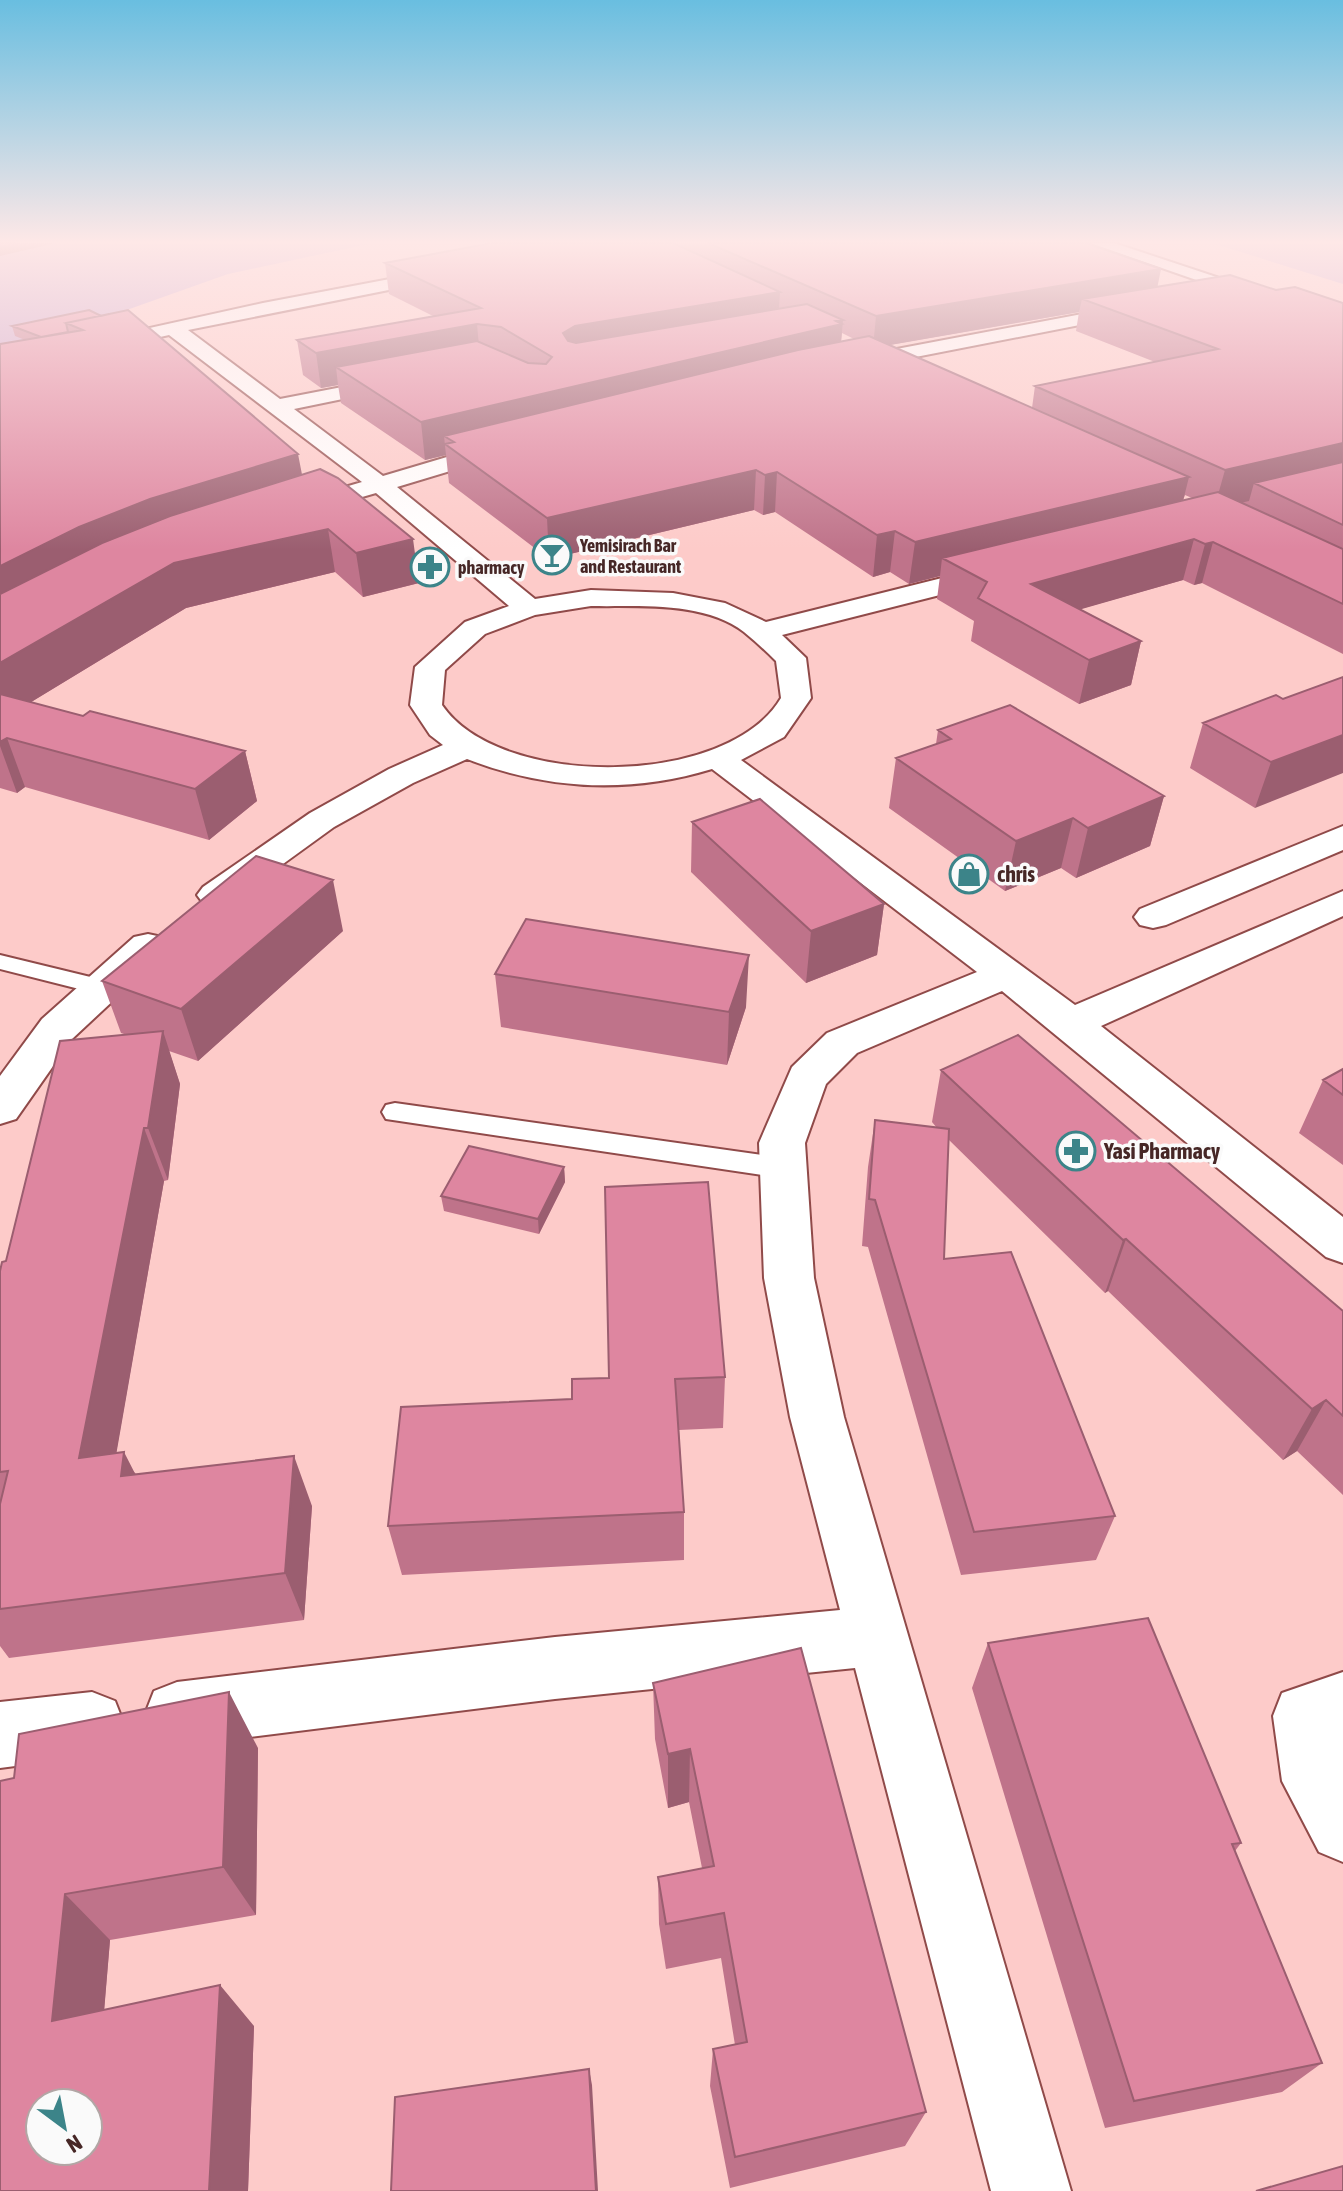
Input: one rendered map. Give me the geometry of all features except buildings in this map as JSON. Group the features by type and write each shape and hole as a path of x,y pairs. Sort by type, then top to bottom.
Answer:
{"street":[{"path":"0,367 100,345"},
{"path":"196,345 378,483 529,608"},
{"path":"834,367 948,345"},
{"path":"847,347 902,372"},
{"path":"276,406 422,378"},
{"path":"275,516 378,483 521,444"},
{"path":"759,632 1030,564"},
{"path":"591,598 649,599 708,608 751,625 759,632 791,658 796,698 778,725 736,752 695,766 626,776 590,776 522,768 468,746 445,732 426,705 430,667 475,628 529,608 591,598"},
{"path":"0,1108 57,1029 156,939 322,820 401,776 468,746"},
{"path":"717,757 1071,1023 1343,1244"},
{"path":"1153,917 1343,837"},
{"path":"1266,870 1336,905"},
{"path":"1071,1023 1336,905"},
{"path":"1006,975 842,1043 807,1078 782,1143 789,1278 814,1402 1031,2191"},
{"path":"0,1735 555,1668 878,1636"},
{"path":"1343,1704 1305,1716 1315,1781 1343,1828"}],"lane":[{"path":"0,962 103,987"},
{"path":"395,1112 783,1168"}],"shaded area":[{"path":"0,345 27,345 0,355"}],"place":[{"name":"Yemisirach Bar and Restaurant","path":"552,555"},
{"name":"pharmacy","path":"430,567"},
{"name":"chris","path":"969,874"},
{"name":"Yasi Pharmacy","path":"1076,1151"}]}
